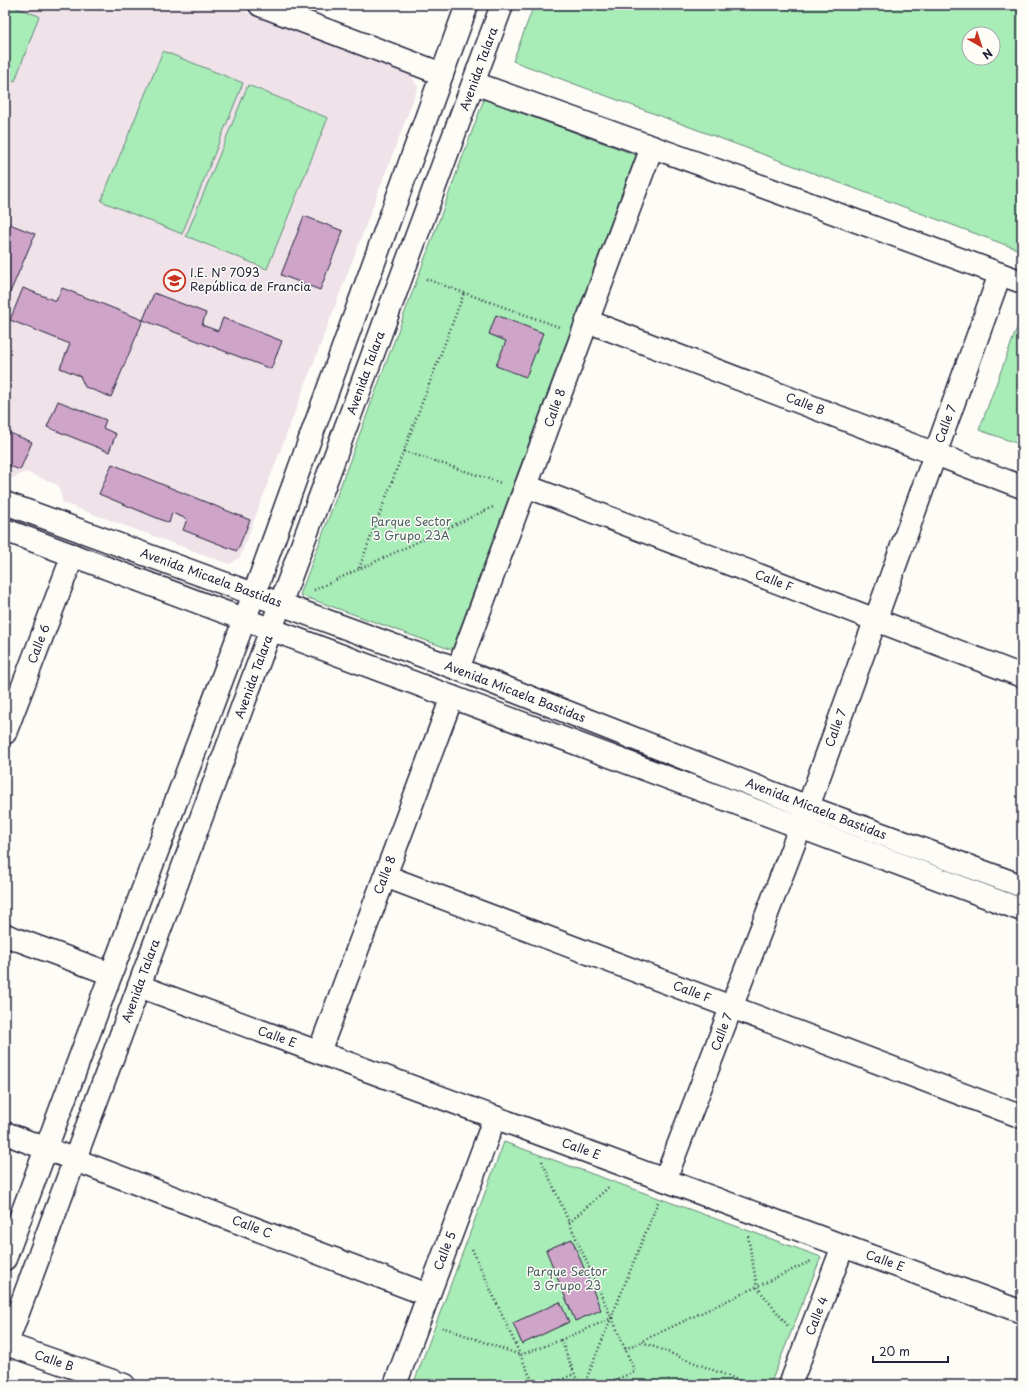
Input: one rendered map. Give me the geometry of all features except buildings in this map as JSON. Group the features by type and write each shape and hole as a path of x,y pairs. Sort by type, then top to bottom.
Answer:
{"street":[{"path":"5,1259 254,594 467,5"},
{"name":"Avenida Talara","path":"6,1346 502,5"},
{"path":"265,6 442,74"},
{"path":"474,83 1022,282"},
{"name":"Calle 8","path":"458,669 652,147"},
{"name":"Calle 7","path":"665,1180 808,807 1000,274"},
{"name":"Calle B","path":"584,328 935,454 1022,487"},
{"name":"Calle F","path":"525,489 1022,676"},
{"name":"Avenida Micaela Bastidas","path":"5,503 458,669 808,807 1022,886"},
{"name":"Avenida Micaela Bastidas","path":"5,530 1022,910"},
{"name":"Calle 6","path":"5,733 73,555"},
{"name":"Calle 8","path":"318,1052 452,697"},
{"name":"Calle F","path":"385,876 1022,1117"},
{"path":"5,935 111,974"},
{"name":"Calle E","path":"139,986 1022,1312"},
{"name":"Calle 5","path":"395,1385 495,1117"},
{"name":"Calle C","path":"5,1133 428,1295"},
{"name":"Calle 4","path":"790,1385 843,1246"},
{"name":"Calle B","path":"6,1346 124,1385"}],"path":[{"path":"404,271 464,293 584,328"},
{"path":"359,568 464,293"},
{"path":"404,451 525,489"},
{"path":"313,590 495,506"},
{"path":"548,1161 541,1159 635,1372 600,1385"},
{"path":"569,1223 612,1185 605,1182"},
{"path":"651,1199 665,1204"},
{"path":"584,1385 658,1201"},
{"path":"754,1236 747,1234 757,1287 789,1328"},
{"path":"467,1251 470,1244 534,1385"},
{"path":"625,1349 843,1246"},
{"path":"420,1319 520,1356 612,1318"},
{"path":"561,1340 579,1385"},
{"path":"642,1342 751,1385"},
{"path":"549,1385 574,1374"}],"shaded area":[{"name":"I.E. N° 7093 República de Francia","path":"5,5 227,5 410,74 418,87 240,557 230,564 63,503 58,485 26,472 8,480 5,479"}],"green space":[{"path":"5,5 9,5 39,16 15,81 5,78"},
{"path":"534,5 1022,5 1022,251 513,61"},
{"path":"163,51 243,83 182,234 101,201"},
{"path":"248,85 328,118 267,269 186,236"},
{"name":"Parque Sector 3 Grupo 23A","path":"484,99 636,155 452,650 300,595"},
{"path":"1021,317 1022,318 1022,445 979,430"},
{"name":"Parque Sector 3 Grupo 23","path":"504,1142 821,1257 770,1385 413,1385"}],"place":[{"name":"I.E. N° 7093 República de Francia","path":"175,280"}]}
